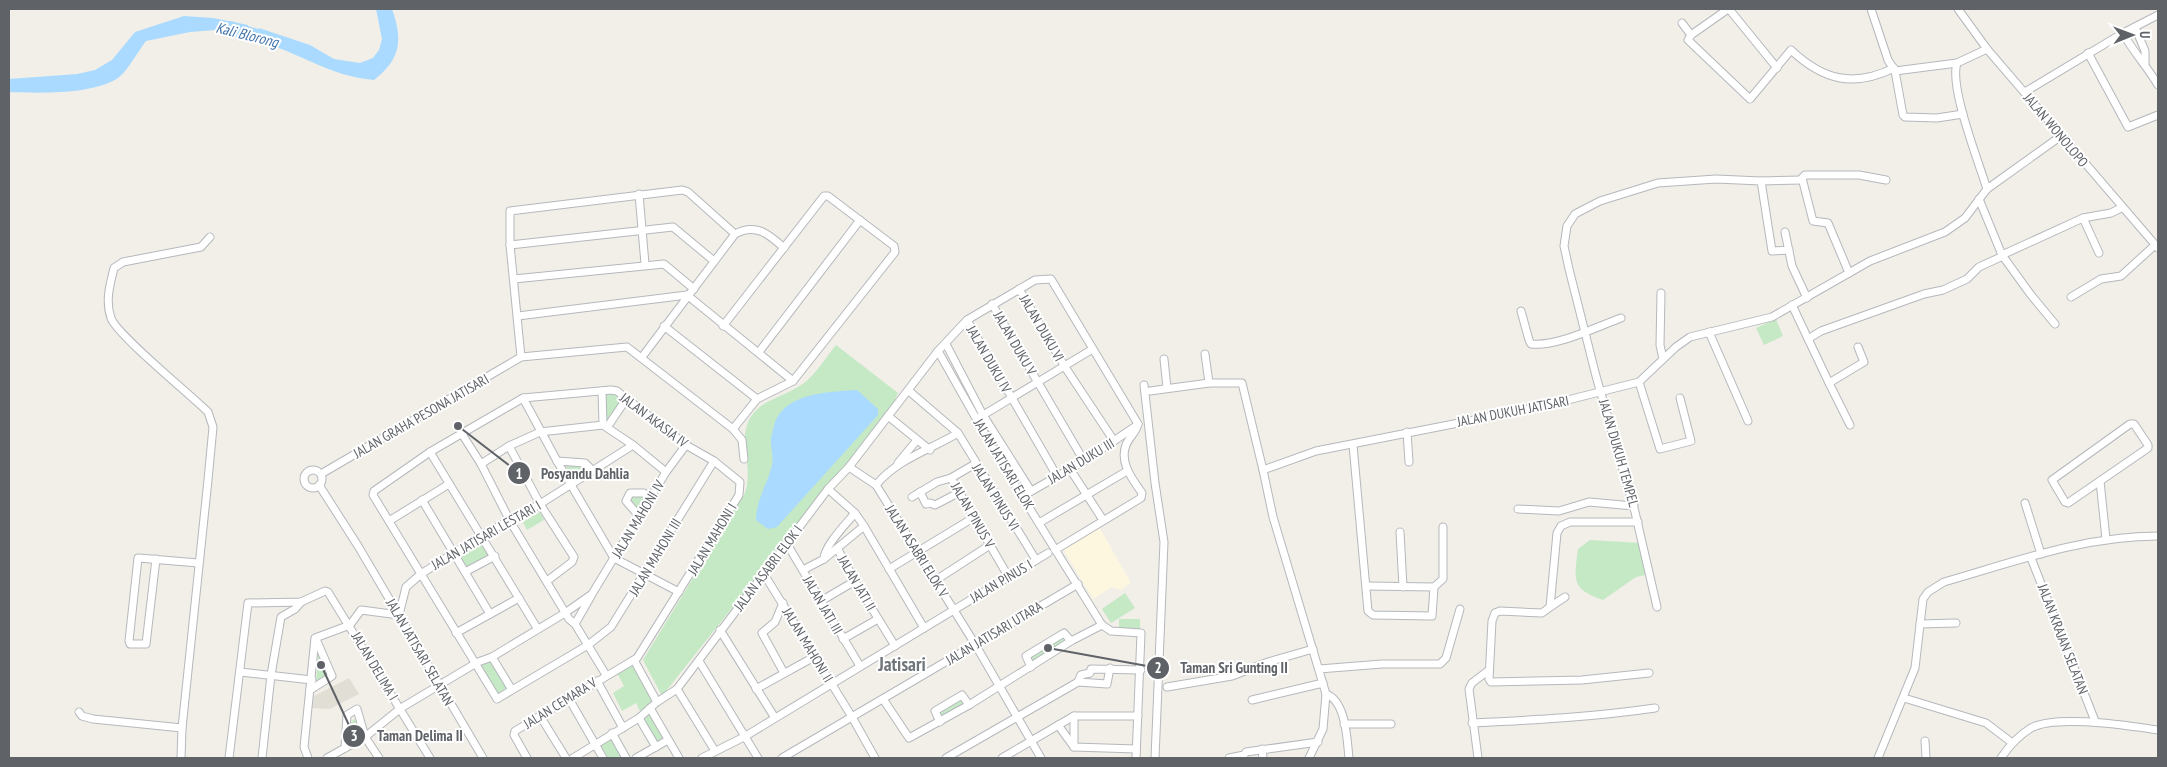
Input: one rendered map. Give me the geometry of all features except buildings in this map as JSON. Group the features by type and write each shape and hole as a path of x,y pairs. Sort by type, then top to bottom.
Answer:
{"street":[{"path":"1777,68 1728,9 1691,35 1689,42 1750,99 1777,68 1791,50 1820,73 1836,78 1858,79 1879,75 1894,69 1957,63 1986,49"},
{"path":"1871,9 1888,60 1894,69 1905,117 1937,118 1964,114"},
{"name":"JALAN WONOLOPO","path":"1958,9 1986,49 2025,92 2121,208 2157,247"},
{"path":"2025,92 2123,33 2158,16"},
{"path":"1682,23 1691,35"},
{"path":"2135,28 2146,51 2145,63"},
{"path":"2123,33 2135,55 2145,63 2158,85"},
{"path":"2088,53 2128,128 2158,115"},
{"path":"1957,63 1955,76 1964,114 1987,189"},
{"name":"JALAN DUKUH TEMPEL","path":"1657,607 1634,506 1602,393 1639,382 1663,358 1687,339 1772,317 1848,273 1886,254 1945,232 1960,223 1987,189 2061,136"},
{"path":"1602,393 1564,246 1566,226 1575,214 1609,196 1658,183 1716,179 1802,180 1805,176 1859,175 1886,180"},
{"path":"1802,180 1814,221 1828,223 1848,273"},
{"path":"1761,181 1772,250 1788,250"},
{"path":"521,357 508,214 512,210 682,190 688,192 735,234"},
{"path":"639,194 645,264"},
{"path":"723,326 824,196 828,196 893,244 895,252 793,381 757,399 733,429"},
{"path":"1979,199 2003,255 2031,295 2055,324"},
{"path":"1808,339 1821,331 1924,294 1953,286 1967,279 1979,267 2003,255 2083,218 2107,214 2121,208"},
{"path":"2083,218 2099,253"},
{"path":"759,352 860,220"},
{"path":"510,245 673,227 714,261"},
{"path":"642,356 686,295 694,289 735,234 747,228 761,230 784,248"},
{"path":"1785,232 1792,266 1807,298"},
{"path":"181,758 182,728 208,480 212,421 208,412 127,338 111,320 108,307 109,290 114,268 122,262 201,247 210,237"},
{"path":"2071,297 2101,279 2121,276 2157,247"},
{"path":"514,279 645,264 666,265 694,289"},
{"path":"938,351 967,320 992,304 1035,280 1051,279 1091,350 1138,424 1135,432 1126,444 1127,471 1039,523"},
{"name":"JALAN DUKU VI","path":"1019,289 1065,367 1114,442"},
{"path":"1661,293 1660,345 1663,358"},
{"path":"518,316 686,295 793,381"},
{"name":"JALAN DUKU V","path":"992,304 1084,461"},
{"path":"1792,305 1850,425"},
{"path":"1521,311 1531,344 1559,340 1621,318"},
{"name":"JALAN DUKU IV","path":"967,320 1057,476"},
{"path":"664,326 757,399"},
{"path":"1709,332 1748,421"},
{"name":"JALAN JATISARI ELOK","path":"946,344 983,415 1031,491"},
{"name":"JALAN GRAHA PESONA JATISARI","path":"358,546 319,485 314,488 308,486 305,478 310,471 316,471 321,474 521,357 627,347 642,356 733,429 742,440 744,458"},
{"path":"1829,383 1864,362 1858,347"},
{"path":"1065,367 1091,350"},
{"name":"JALAN JATISARI ELOK","path":"938,351 976,419 1039,523 1052,551 1078,584 1102,625"},
{"name":"JALAN ASABRI ELOK I","path":"573,758 639,718 657,702 677,690 720,630 828,489 849,467 938,351"},
{"path":"1204,354 1209,383"},
{"path":"1164,359 1167,388"},
{"name":"JALAN DUKU VI","path":"1038,382 1065,367"},
{"path":"1150,391 1237,381 1244,386 1273,517 1326,694 1324,726 1309,758"},
{"name":"JALAN DUKU V","path":"1012,399 1038,382"},
{"path":"1639,382 1660,449 1691,441 1680,398"},
{"path":"1144,385 1148,434 1164,542 1155,758"},
{"name":"JALAN AKASIA IV","path":"524,398 614,390 627,398 686,445 714,461 738,479 741,486"},
{"path":"602,391 605,425"},
{"path":"896,465 930,450 958,433 909,391"},
{"name":"JALAN DUKUH JATISARI","path":"1263,470 1316,451 1602,393"},
{"path":"492,657 512,690 497,698 373,495 374,490 430,452 524,398 540,432 614,558 645,572 680,592"},
{"path":"605,425 627,398"},
{"name":"JALAN DUKU IV","path":"976,419 1012,399"},
{"path":"888,416 930,450"},
{"name":"JALAN DUKU III","path":"1023,497 1114,442 1138,424"},
{"path":"2130,424 2134,424 2148,447 2100,481 2066,503 2052,483 2092,451 2130,424"},
{"path":"481,464 508,446 540,432 605,425 666,472"},
{"path":"1407,432 1409,462"},
{"name":"JALAN PINUS VI","path":"958,433 975,464 1036,560"},
{"path":"462,434 481,464 510,521 565,613 575,624 606,675"},
{"path":"876,486 917,440"},
{"name":"JALAN JATISARI LESTARI I","path":"398,615 406,587 420,574 482,535 540,504 633,445"},
{"name":"JALAN MAHONI IV","path":"575,624 666,472 686,445"},
{"path":"1353,445 1366,586 1366,609 1369,614 1430,616 1433,614 1434,587"},
{"path":"508,446 540,504 574,558 547,581"},
{"path":"430,452 537,628"},
{"path":"557,461 585,463 592,470"},
{"name":"JALAN MAHONI III","path":"512,690 588,645 613,625 714,461"},
{"name":"JALAN PINUS V","path":"975,464 951,478 1008,576"},
{"name":"JALAN ASABRI ELOK V","path":"849,467 876,486 975,644 1015,717 1041,758"},
{"path":"1070,469 1103,520"},
{"name":"JALAN PINUS I","path":"831,684 1142,496 1127,471"},
{"path":"319,485 322,480 321,474"},
{"path":"912,496 937,482 951,478"},
{"path":"2100,481 2106,538"},
{"path":"389,521 449,484"},
{"name":"JALAN MAHONI I","path":"606,675 634,660 650,640 739,495 741,486"},
{"path":"828,489 854,513 864,526 924,628"},
{"path":"920,492 926,504 935,505 958,493"},
{"path":"639,516 626,501 630,493 644,493 651,498"},
{"path":"422,500 490,614"},
{"path":"1518,509 1559,511 1589,502 1634,506"},
{"path":"2025,504 2042,554"},
{"path":"824,559 824,555 835,538 854,513"},
{"path":"889,569 973,518"},
{"path":"1550,607 1556,542 1560,526 1570,522 1638,522"},
{"path":"804,570 824,559 864,526"},
{"path":"1366,586 1434,587 1443,579 1443,528"},
{"path":"1400,532 1403,587"},
{"path":"1878,758 1904,698 1917,658 1923,599 1934,587 1944,582 2042,554 2106,538 2158,536"},
{"name":"JALAN JATI III","path":"787,544 860,666"},
{"name":"JALAN JATISARI SELATAN","path":"358,546 483,758"},
{"path":"936,580 990,546"},
{"name":"JALAN JATI II","path":"837,548 895,646"},
{"path":"465,572 494,556"},
{"path":"156,559 146,644 130,644 128,641 138,558 156,559 198,564"},
{"name":"JALAN KRAJAN SELATAN","path":"2031,558 2095,721"},
{"name":"JALAN MAHONI II","path":"764,574 852,717 872,757"},
{"path":"821,601 855,581"},
{"name":"JALAN JATISARI UTARA","path":"782,758 1078,584"},
{"name":"JALAN DELIMA I","path":"301,602 326,592 350,625 430,758"},
{"name":"JALAN MAHONI IV","path":"327,758 365,737 400,708 475,663 492,657 537,628 565,613 592,594"},
{"path":"1565,597 1542,613 1498,611 1495,613 1492,621 1489,670 1491,682 1524,683 1649,673"},
{"path":"456,633 519,598"},
{"path":"262,758 271,675 281,617 280,602"},
{"path":"229,758 248,603 301,602"},
{"path":"281,617 295,610 301,602"},
{"path":"783,603 775,622 762,634 784,673"},
{"path":"1319,669 1382,664 1440,664 1446,658 1460,608"},
{"path":"315,638 350,625 362,610 398,615"},
{"name":"JALAN JATI II","path":"843,639 878,618"},
{"path":"1920,624 1956,623"},
{"path":"883,699 907,738 912,737 969,705 1071,641 1102,625 1110,631 1141,633 1136,758"},
{"path":"720,630 776,718"},
{"path":"1031,667 1026,656 1064,633 1071,641"},
{"path":"308,758 304,747 315,638"},
{"path":"310,690 332,676 315,638"},
{"path":"1167,687 1232,676 1268,662 1313,649"},
{"path":"756,689 814,657"},
{"path":"634,660 657,702"},
{"path":"699,661 758,758"},
{"path":"946,758 1078,682 1107,684 1110,668"},
{"path":"1078,682 1081,675 1090,673 1092,669 1141,670"},
{"path":"1478,758 1472,723 1469,687 1489,670"},
{"path":"240,672 312,680"},
{"name":"JALAN CEMARA V","path":"527,758 514,735 515,732 568,697 606,675"},
{"path":"596,681 622,728"},
{"path":"1252,700 1323,683"},
{"path":"702,758 744,737 831,684"},
{"path":"677,690 715,751"},
{"path":"1326,694 1335,699 1344,724 1349,758"},
{"path":"940,722 935,711 954,699 962,695 969,705"},
{"path":"568,697 603,758"},
{"path":"1904,698 1986,723 2012,742"},
{"path":"650,708 679,758"},
{"path":"1472,723 1590,717 1655,708"},
{"path":"345,748 349,712 357,710 365,737 379,758"},
{"path":"79,712 82,716 93,718 182,728"},
{"path":"540,716 566,758"},
{"path":"1004,758 1074,716 1138,716"},
{"path":"1074,716 1074,747"},
{"path":"639,718 656,747"},
{"path":"2002,758 2012,742 2038,726 2095,721 2158,730"},
{"path":"1344,724 1391,724"},
{"path":"1058,725 1074,747"},
{"path":"612,733 626,758"},
{"path":"636,758 668,740"},
{"path":"1925,741 1926,758"},
{"path":"1229,758 1262,749 1318,742"},
{"path":"1074,747 1136,749"},
{"path":"1262,749 1262,758"}],"shaded area":[{"path":"1099,527 1131,583 1120,590 1112,587 1093,599 1063,549"},
{"path":"349,678 359,694 330,709 312,708 314,696"}],"green space":[{"path":"1776,319 1783,336 1764,345 1756,328"},
{"path":"836,345 898,393 891,408 662,696 643,660 745,493 748,467 745,436 750,419 762,405 804,383 817,370"},
{"path":"613,393 623,402 611,421 605,419 605,394"},
{"path":"564,464 584,464 589,469 574,478"},
{"path":"631,494 647,497 639,513 628,501"},
{"path":"540,512 544,520 527,530 523,522"},
{"path":"484,539 492,552 466,568 458,555"},
{"path":"1590,540 1640,543 1645,575 1636,577 1603,600 1585,592 1577,582 1576,568 1578,549"},
{"path":"1125,593 1135,608 1111,623 1102,609"},
{"path":"1119,619 1140,619 1140,629 1119,629"},
{"path":"1065,634 1069,640 1031,663 1027,656"},
{"path":"318,655 329,675 316,683"},
{"path":"491,660 507,688 497,694 480,666"},
{"path":"634,664 655,704 640,711 636,703 622,711 613,693 624,686 617,673"},
{"path":"961,696 966,704 942,718 938,711"},
{"path":"651,713 664,737 655,742 642,718"},
{"path":"355,719 362,732 349,739 347,725"},
{"path":"612,737 624,758 608,758 600,744"}],"water":[{"path":"376,9 392,9 398,30 398,40 397,48 390,64 374,80 342,74 271,45 256,41 259,28 310,45 334,59 360,63 373,58 379,50 382,39"},
{"path":"184,16 213,18 248,25 246,36 215,30 190,32 146,41 121,75 107,84 65,92 9,92 9,79 77,74 95,70 112,60 135,32"},
{"path":"857,390 878,409 878,415 777,527 768,529 756,520 760,498 772,465 771,438 777,418 785,408 803,398 825,393"}],"waterway":[{"name":"Kali Blorong","path":"230,28 274,41"}],"place":[{"name":"Posyandu Dahlia","path":"458,426"},
{"name":"Taman Sri Gunting II","path":"1048,648"},
{"name":"Taman Delima II","path":"321,665"}],"district":[{"name":"Jatisari","path":"902,664"}]}
